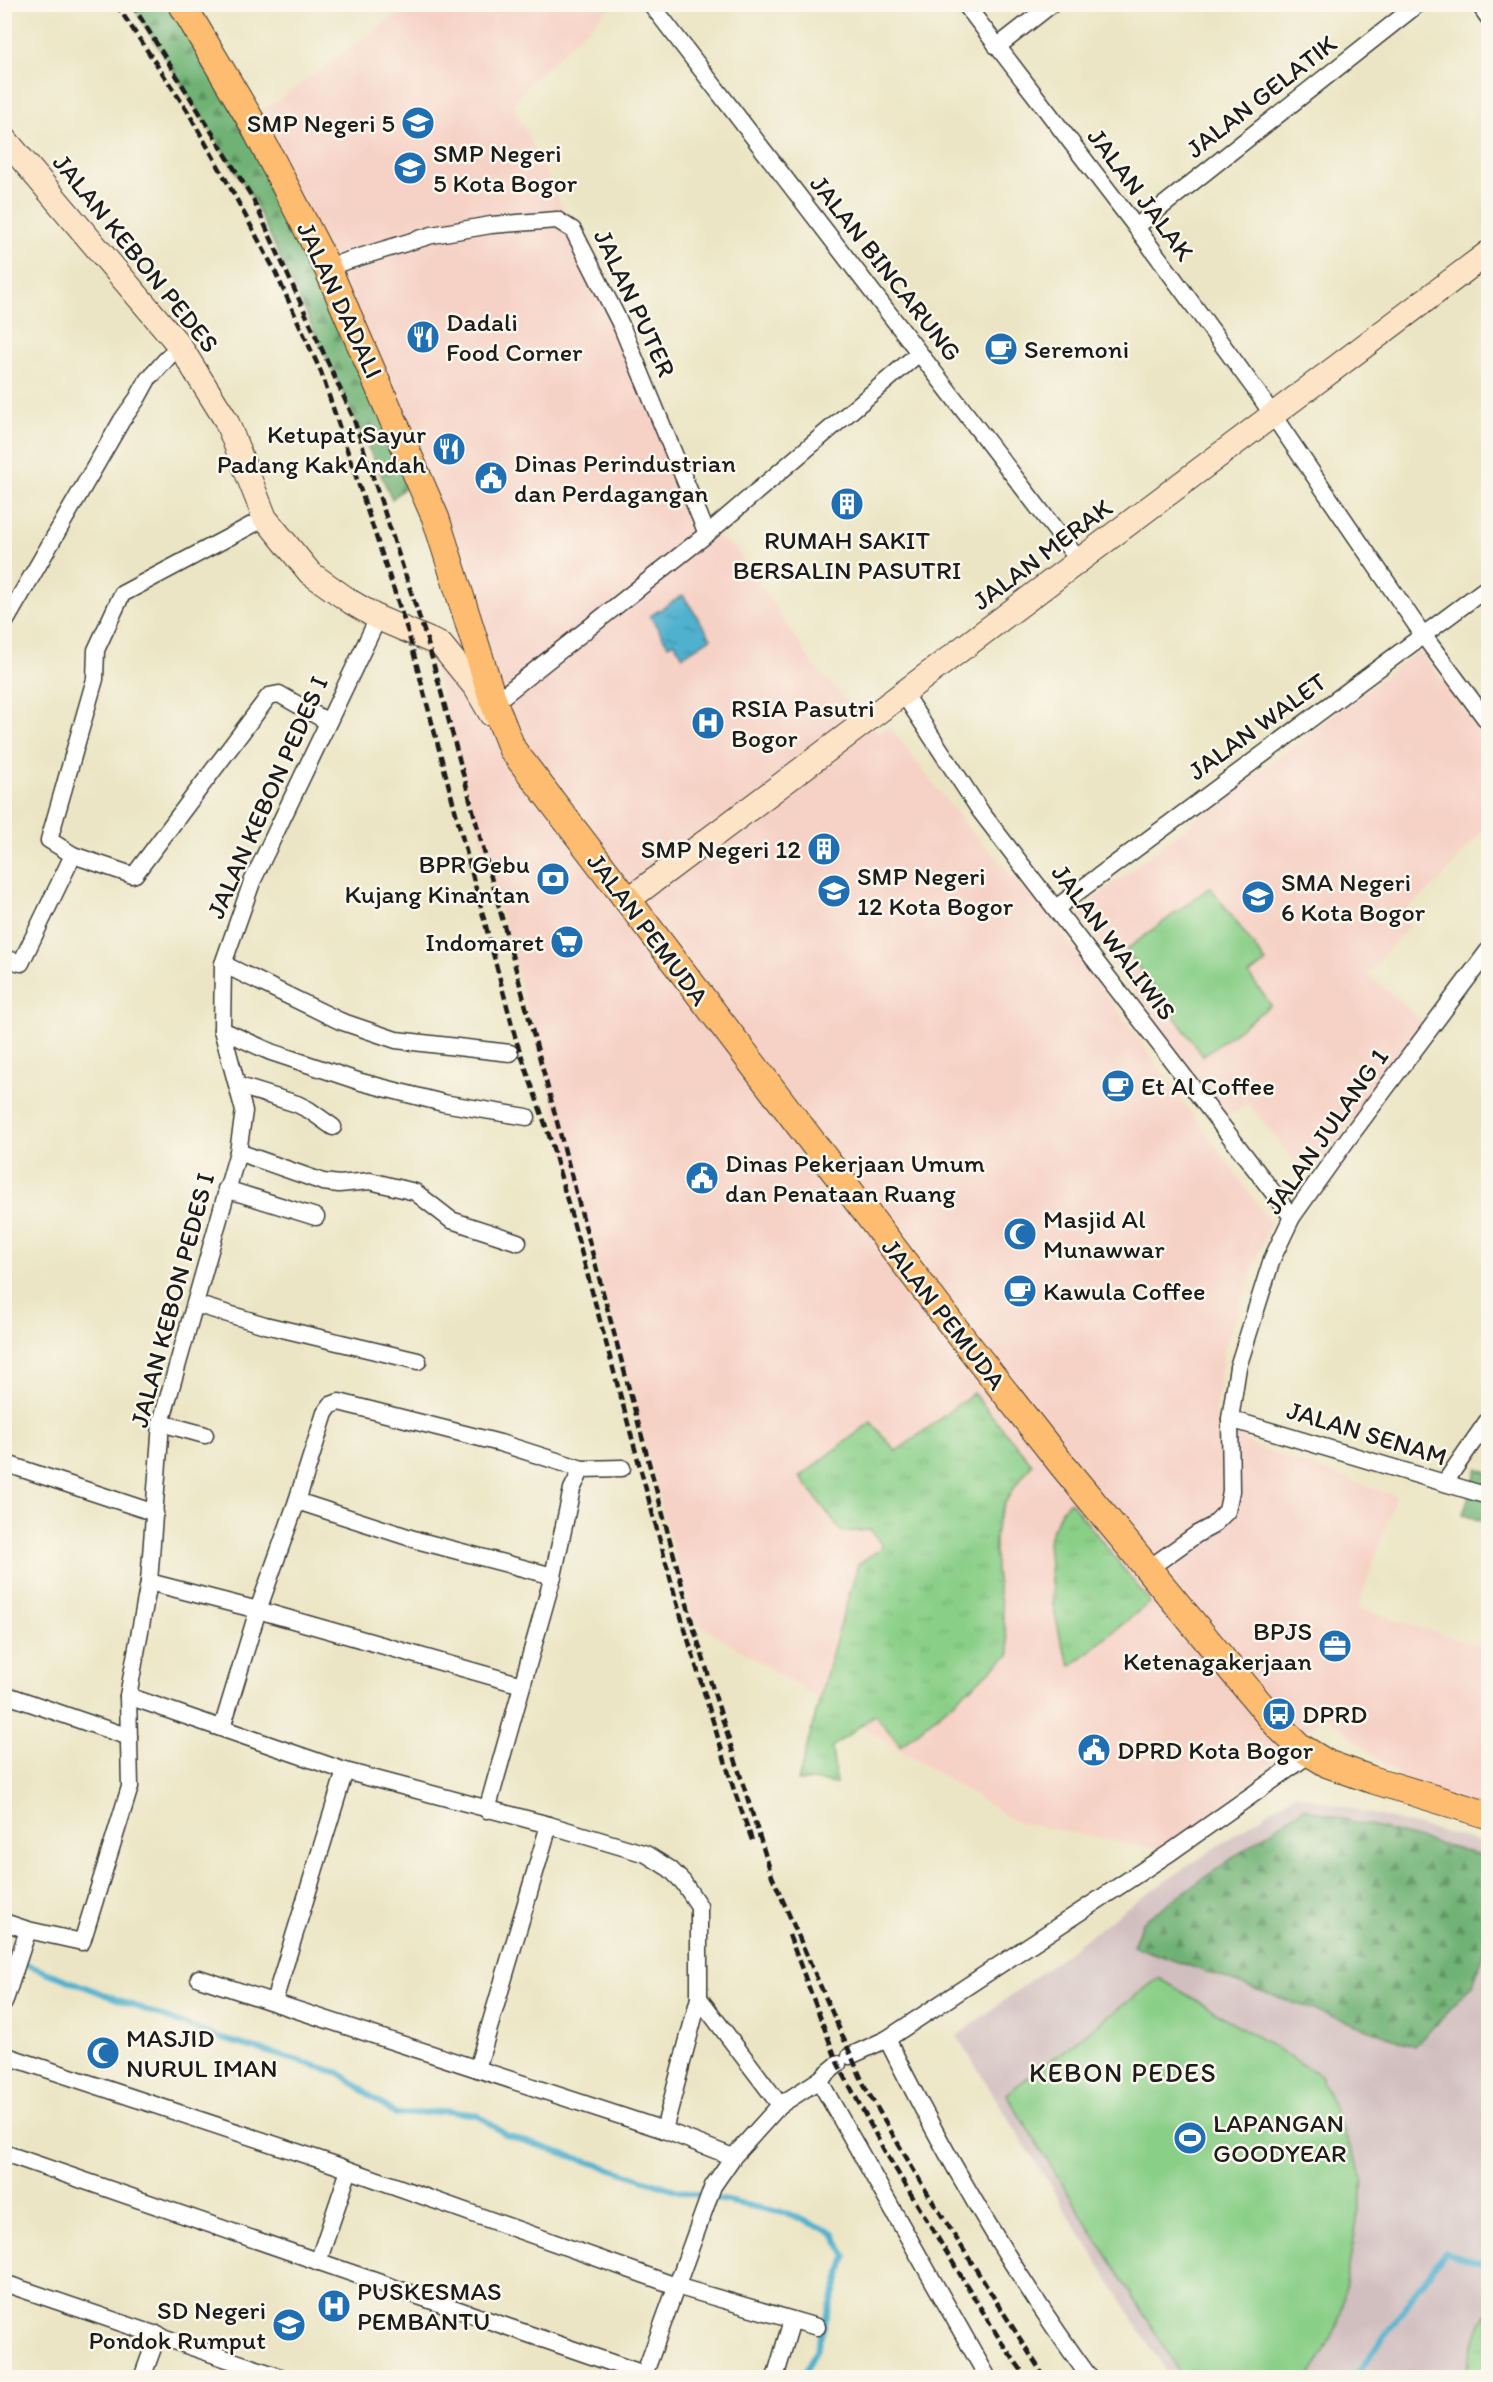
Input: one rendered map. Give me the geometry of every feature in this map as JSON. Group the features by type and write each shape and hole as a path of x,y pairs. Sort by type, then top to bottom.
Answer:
{"main road":[{"name":"JALAN DADALI","path":"182,4 336,264 436,519 467,610 494,703"},
{"name":"JALAN PEMUDA","path":"494,703 512,749 949,1321 1148,1569 1278,1726 1310,1754 1328,1764 1488,1815"}],"street":[{"name":"JALAN BINCARUNG","path":"651,4 1080,562"},
{"name":"JALAN JALAK","path":"965,4 1136,227 1274,416 1423,635 1488,722"},
{"path":"997,47 1052,4"},
{"name":"JALAN GELATIK","path":"1136,227 1418,4"},
{"path":"1479,4 1488,17"},
{"name":"JALAN KEBON PEDES","path":"4,138 179,345 226,420 265,518 310,573 351,603 378,618 441,645 476,688 512,749"},
{"name":"JALAN PUTER","path":"336,264 432,235 502,224 557,220 566,224 573,230 621,325 707,534"},
{"name":"JALAN MERAK","path":"628,900 1488,254"},
{"path":"4,624 122,420 151,376 179,345"},
{"path":"494,703 707,534 919,353"},
{"path":"265,518 122,594 96,650 95,679 49,840 73,855 128,874 135,874 269,696 279,694 328,722"},
{"name":"JALAN WALET","path":"1056,908 1488,587"},
{"path":"441,645 454,639 464,627 467,610"},
{"name":"JALAN KEBON PEDES I","path":"28,1930 82,1942 130,1787 128,1696 149,1581 156,1513 161,1423 238,1152 244,1111 222,1030 223,964 252,882 378,618"},
{"name":"JALAN WALIWIS","path":"903,693 981,812 1292,1217"},
{"path":"4,958 21,963 73,855"},
{"name":"JALAN JULANG 1","path":"1148,1569 1212,1526 1227,1511 1231,1491 1230,1419 1238,1367 1272,1259 1292,1217 1488,951"},
{"path":"223,964 340,1021 396,1040 510,1053"},
{"path":"222,1030 271,1052 361,1082 444,1103 527,1117"},
{"path":"239,1086 309,1110 333,1127"},
{"path":"238,1152 323,1182 339,1184 370,1181 415,1192 451,1220 518,1242"},
{"path":"226,1189 316,1217"},
{"path":"195,1304 265,1325 418,1360"},
{"path":"222,1728 258,1610 297,1501 325,1413 331,1406 339,1402 500,1443 582,1469 622,1468"},
{"name":"JALAN SENAM","path":"1230,1419 1488,1496"},
{"path":"1445,1482 1488,1420"},
{"path":"161,1423 205,1435"},
{"path":"4,1463 156,1513"},
{"path":"487,1810 553,1576 568,1506 582,1469"},
{"path":"297,1501 420,1541 553,1576"},
{"path":"149,1581 522,1685"},
{"path":"4,1694 129,1737"},
{"path":"128,1696 345,1772 549,1825 646,1854 670,1869 683,1882 699,1906 699,1998 664,2130"},
{"path":"4,2153 644,2376 713,2186 733,2157 780,2106 844,2060 887,2039 1171,1852 1310,1754"},
{"path":"274,2001 345,1772"},
{"path":"477,2069 549,1825"},
{"path":"4,1922 28,1930 22,1955 4,2002"},
{"path":"199,1978 664,2130 733,2157"},
{"path":"699,1998 780,2106"},
{"path":"887,2039 987,2222 1048,2320 1090,2378"},
{"path":"4,2055 349,2170 676,2286 817,2327"},
{"path":"819,2080 988,2378"},
{"path":"318,2262 349,2170"},
{"path":"4,2283 283,2378"},
{"path":"775,2378 792,2320"},
{"path":"142,2378 158,2334"}],"shaded area":[{"path":"411,5 613,5 529,83 513,104 573,230 706,531 735,548 816,668 879,734 889,726 967,827 1048,913 1270,1222 1224,1349 1215,1414 1253,1446 1396,1496 1358,1608 1488,1649 1488,1816 1428,1799 1324,1714 1171,1852 1016,1822 692,1620 427,640 441,645 454,639 464,627 467,610 249,117 274,103"},
{"name":"SMA Negeri 6 Kota Bogor","path":"1419,650 1488,743 1488,824 1439,882 1402,912 1411,924 1367,974 1428,1026 1307,1178 1249,1104 1225,1118 1077,911"},
{"path":"1295,1794 1488,1844 1488,2377 1169,2377 957,2036 1126,1908"}],"green space":[{"path":"132,5 181,5 418,476 392,499 252,197"},
{"path":"1210,887 1266,962 1249,975 1271,1005 1203,1056 1126,950"},
{"path":"973,1393 1032,1464 1012,1490 1004,1505 995,1534 998,1586 1010,1654 901,1746 875,1715 832,1747 836,1784 798,1781 858,1564 883,1547 871,1530 842,1532 800,1477 871,1422 896,1451"},
{"path":"1477,1468 1488,1472 1488,1523 1463,1515"},
{"path":"1070,1501 1150,1602 1071,1666 1061,1641 1053,1605 1048,1541 1061,1511"},
{"path":"1303,1808 1488,1857 1488,1938 1473,1985 1415,2046 1133,1946 1142,1922"},
{"name":"LAPANGAN GOODYEAR","path":"1159,1978 1320,2075 1364,2181 1339,2323 1310,2377 1183,2377 1006,2094"},
{"path":"1488,2312 1488,2377 1464,2377 1479,2327"}],"water":[{"path":"683,595 711,638 683,656 674,642 668,645 650,616"}],"waterway":[{"path":"4,1956 219,2038 340,2073 396,2115 446,2111 478,2115 506,2135 679,2191 789,2214 834,2233 846,2257 817,2348 802,2378"},
{"path":"1354,2378 1445,2252 1485,2264"}],"railway":[{"path":"116,4 187,110 230,187 274,269 321,372 408,632 516,1040 551,1141 677,1603 733,1787 753,1843"},
{"path":"132,4 252,197 353,417 427,640 693,1626 772,1876 865,2087 923,2186 1045,2378"},
{"path":"789,1935 838,2064 884,2150 1002,2343 1027,2378"}],"place":[{"name":"SMP Negeri 5","path":"418,123"},
{"name":"SMP Negeri 5 Kota Bogor","path":"410,168"},
{"name":"Dadali Food Corner","path":"423,337"},
{"name":"Seremoni","path":"1001,349"},
{"name":"Ketupat Sayur Padang Kak Andah","path":"449,449"},
{"name":"Dinas Perindustrian dan Perdagangan","path":"491,478"},
{"name":"RUMAH SAKIT BERSALIN PASUTRI","path":"847,504"},
{"name":"RSIA Pasutri Bogor","path":"708,723"},
{"name":"SMP Negeri 12","path":"824,849"},
{"name":"BPR Gebu Kujang Kinantan","path":"553,879"},
{"name":"SMP Negeri 12 Kota Bogor","path":"834,891"},
{"name":"SMA Negeri 6 Kota Bogor","path":"1258,897"},
{"name":"Indomaret","path":"567,942"},
{"name":"Et Al Coffee","path":"1118,1086"},
{"name":"Dinas Pekerjaan Umum dan Penataan Ruang","path":"702,1178"},
{"name":"Masjid Al Munawwar","path":"1020,1234"},
{"name":"Kawula Coffee","path":"1020,1291"},
{"name":"BPJS Ketenagakerjaan","path":"1335,1646"},
{"name":"DPRD","path":"1279,1714"},
{"name":"DPRD Kota Bogor","path":"1094,1750"},
{"name":"MASJID NURUL IMAN","path":"103,2053"},
{"name":"LAPANGAN GOODYEAR","path":"1190,2138"},
{"name":"PUSKESMAS PEMBANTU","path":"334,2306"},
{"name":"SD Negeri Pondok Rumput","path":"289,2325"}],"district":[{"name":"KEBON PEDES","path":"1123,2073"}]}
